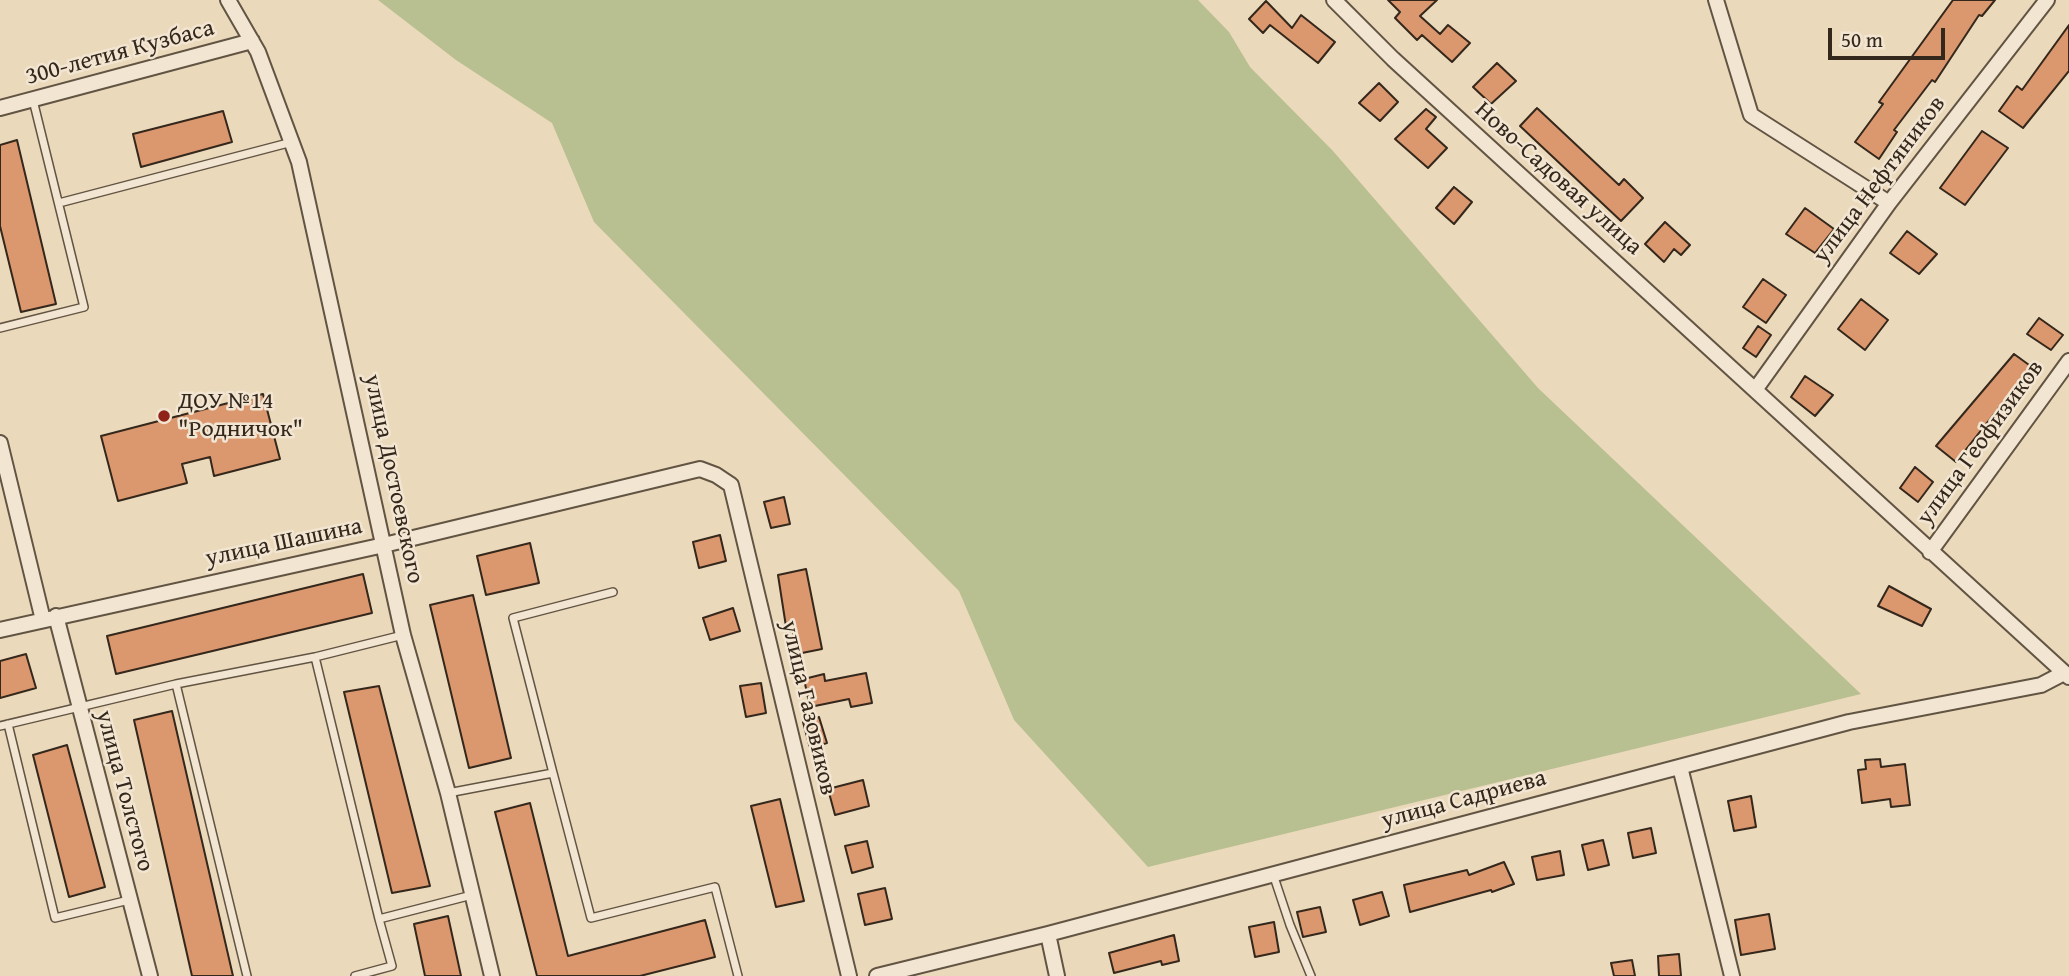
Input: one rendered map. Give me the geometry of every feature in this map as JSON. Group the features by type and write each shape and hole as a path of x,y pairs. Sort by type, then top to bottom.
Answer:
{"street":[{"name":"улица Достоевского","path":"228,0 252,41 293,142 403,635 448,793 492,976"},
{"name":"Ново-Садовая улица","path":"1334,0 1393,59 2066,675"},
{"path":"1716,0 1751,115 1889,203"},
{"name":"улица Нефтяников","path":"1755,390 1889,203 2047,0"},
{"name":"300-летия Кузбаса","path":"0,108 252,41"},
{"name":"улица Геофизиков","path":"1930,551 2069,361"},
{"name":"улица Толстого","path":"0,443 49,618 78,708 150,976"},
{"name":"улица Шашина","path":"0,630 384,545 700,469"},
{"name":"улица Газовиков","path":"700,469 731,485 849,976"},
{"name":"улица Садриева","path":"877,976 1048,934 1849,722 2041,685 2066,675"},
{"path":"1680,767 1730,976"},
{"path":"1048,934 1057,976"}],"lane":[{"path":"0,328 84,307 33,100"},
{"path":"59,203 293,142"},
{"path":"613,593 513,618 591,918 715,887 737,976"},
{"path":"129,900 55,918 4,725 176,684 315,657 403,635"},
{"path":"315,657 392,966 355,976"},
{"path":"176,684 247,976"},
{"path":"448,793 553,773"},
{"path":"1273,874 1311,976"},
{"path":"379,919 472,895"}],"green space":[{"path":"378,0 1198,0 1229,32 1250,67 1333,151 1538,388 1861,694 1148,867 1014,720 959,591 594,222 552,123 456,60"}],"building":[{"path":"1388,0 1437,0 1420,16 1440,34 1448,25 1470,43 1452,62 1422,35 1417,40 1395,18 1400,12"},
{"path":"1953,0 1995,0 1982,16 1979,15 1935,82 1932,80 1894,130 1897,132 1879,159 1855,142 1883,104 1879,102"},
{"path":"1266,1 1292,28 1301,15 1335,42 1318,63 1270,25 1263,33 1249,19"},
{"path":"2069,25 2069,71 2023,128 1999,111 2017,86 2022,90"},
{"path":"1497,63 1516,81 1491,104 1473,87"},
{"path":"1379,83 1398,102 1380,121 1359,103"},
{"path":"1537,108 1619,185 1624,179 1643,198 1621,221 1520,126"},
{"path":"1426,109 1436,117 1426,129 1447,148 1428,168 1395,139"},
{"path":"223,111 232,142 141,167 133,134"},
{"path":"1982,131 2008,148 1965,205 1940,188"},
{"path":"17,140 56,304 21,312 0,226 0,145"},
{"path":"1454,187 1472,202 1454,224 1436,208"},
{"path":"1805,208 1834,229 1815,253 1786,234"},
{"path":"1665,222 1690,245 1681,255 1674,249 1664,262 1645,244"},
{"path":"1907,231 1937,254 1919,274 1890,253"},
{"path":"1763,279 1786,295 1766,323 1743,307"},
{"path":"1861,299 1888,320 1865,350 1838,329"},
{"path":"2039,318 2063,335 2051,350 2027,334"},
{"path":"1758,326 1771,335 1756,357 1743,348"},
{"path":"2014,354 2036,370 2013,398 2009,395 1956,462 1936,446"},
{"path":"1805,376 1833,395 1815,416 1791,397"},
{"path":"263,394 280,459 214,476 210,457 182,464 187,483 118,501 101,436"},
{"path":"1915,467 1933,482 1918,502 1900,488"},
{"path":"784,497 790,524 771,528 764,502"},
{"path":"720,535 726,561 699,568 693,542"},
{"path":"530,543 539,583 486,595 477,556"},
{"path":"806,569 822,649 797,654 793,631 787,633 778,575"},
{"path":"363,574 372,613 116,674 107,636"},
{"path":"1889,586 1931,609 1922,626 1878,606"},
{"path":"473,595 511,758 469,768 430,605"},
{"path":"733,608 740,631 710,640 703,618"},
{"path":"26,654 36,688 0,698 0,661"},
{"path":"866,673 872,703 851,707 849,699 810,707 804,679 824,674 825,681"},
{"path":"761,683 766,713 746,717 740,686"},
{"path":"379,686 430,886 392,893 344,692"},
{"path":"172,711 233,976 192,976 134,720"},
{"path":"819,717 827,743 810,748 803,722"},
{"path":"67,745 105,887 69,897 33,755"},
{"path":"1880,759 1881,767 1905,764 1910,805 1891,807 1890,799 1862,803 1858,770 1866,769 1865,760"},
{"path":"863,780 869,806 835,815 828,789"},
{"path":"1751,796 1756,827 1734,831 1728,801"},
{"path":"780,799 804,901 776,907 751,806"},
{"path":"530,803 568,956 705,920 715,957 640,976 537,976 495,812"},
{"path":"1651,828 1656,853 1633,858 1628,833"},
{"path":"1603,840 1609,865 1588,870 1582,845"},
{"path":"867,841 873,867 852,873 845,846"},
{"path":"1560,851 1564,875 1537,880 1532,857"},
{"path":"1504,862 1514,884 1410,912 1404,885 1467,870 1469,875"},
{"path":"885,888 892,919 865,925 858,894"},
{"path":"1382,892 1389,916 1360,925 1353,900"},
{"path":"1320,907 1326,932 1303,937 1297,912"},
{"path":"1769,914 1775,949 1741,955 1735,920"},
{"path":"448,916 461,976 425,976 414,924"},
{"path":"1274,922 1279,952 1255,957 1249,927"},
{"path":"1174,935 1179,961 1162,965 1161,961 1114,973 1109,953"},
{"path":"1679,954 1681,976 1659,976 1658,956"},
{"path":"1632,960 1635,976 1614,976 1611,963"}],"place":[{"name":"ДОУ №14 \"Родничок\"","path":"164,416"}]}
